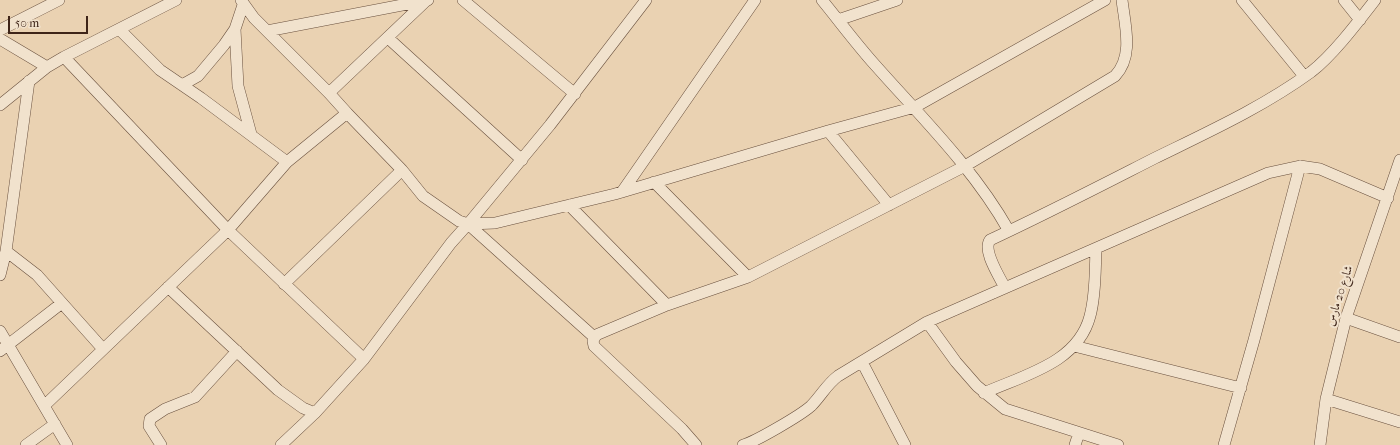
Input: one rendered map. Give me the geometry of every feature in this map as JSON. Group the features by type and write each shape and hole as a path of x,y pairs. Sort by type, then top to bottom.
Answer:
{"street":[{"path":"0,30 58,0"},
{"path":"0,105 47,67 176,0"},
{"path":"267,31 428,0"},
{"path":"329,93 428,0"},
{"path":"463,0 575,94"},
{"path":"281,445 315,413 364,359 450,243 522,160 575,94 646,0"},
{"path":"622,192 755,0"},
{"path":"822,0 876,66 915,107 965,166 988,196 1009,231"},
{"path":"838,20 897,0"},
{"path":"242,2 267,31 329,93 402,170 423,196 459,221 468,224 495,223 622,192 915,107 1106,0"},
{"path":"594,337 668,305 748,277 965,166 1115,76 1122,68 1127,49 1122,0"},
{"path":"1242,0 1304,76"},
{"path":"1344,0 1360,20"},
{"path":"1005,288 987,248 990,240 1248,111 1312,71 1360,20 1376,0"},
{"path":"242,2 235,29 238,86 251,134"},
{"path":"119,29 160,70 182,84 251,134 286,162"},
{"path":"182,84 198,76 235,29"},
{"path":"388,38 522,160"},
{"path":"0,39 47,67"},
{"path":"64,57 228,230 364,359"},
{"path":"0,275 6,251 29,81"},
{"path":"44,406 228,230 286,162 347,113"},
{"path":"828,131 889,205"},
{"name":"شارع 20 مارس","path":"1320,445 1326,399 1346,318 1400,160"},
{"path":"1224,445 1241,388 1300,166"},
{"path":"743,445 810,407 829,382 927,322 1268,173 1300,166 1320,169 1388,198"},
{"path":"284,284 402,170"},
{"path":"654,182 748,277"},
{"path":"569,205 668,305"},
{"path":"468,224 594,337"},
{"path":"984,393 1050,364 1070,351 1082,337 1090,315 1096,249"},
{"path":"6,251 37,275 103,349"},
{"path":"168,287 278,390 302,408 315,413"},
{"path":"4,348 62,303"},
{"path":"1346,318 1400,337"},
{"path":"927,322 956,362 984,393 1005,409 1118,445"},
{"path":"0,331 4,348 44,406 67,445"},
{"path":"594,337 594,346 682,429 696,445"},
{"path":"1074,346 1241,388"},
{"path":"161,445 149,426 150,419 164,408 195,397 237,351"},
{"path":"862,362 905,445"},
{"path":"1326,399 1400,422"},
{"path":"26,445 55,424"},
{"path":"1075,445 1078,433"}]}
